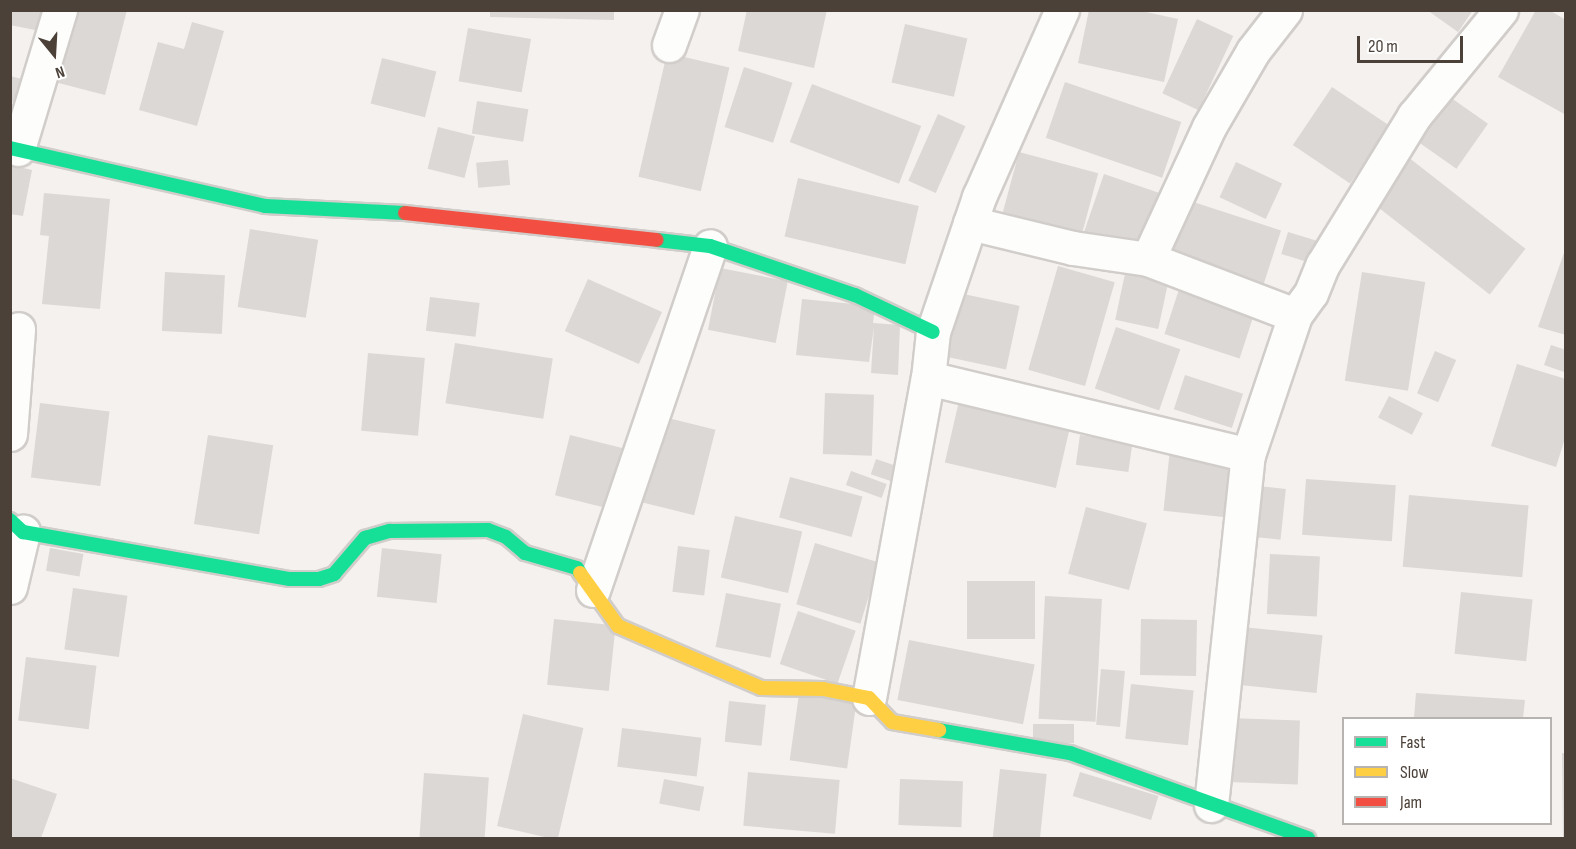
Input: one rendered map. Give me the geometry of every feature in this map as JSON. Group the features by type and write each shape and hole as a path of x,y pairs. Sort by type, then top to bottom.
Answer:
{"street":[{"path":"60,10 14,149 266,206 426,214 710,246 855,295 933,332"},
{"path":"669,45 682,10"},
{"path":"869,698 928,378 933,332 970,223 1062,10"},
{"path":"1148,259 1209,127 1253,51 1285,10"},
{"path":"1212,805 1248,455 1295,315 1414,116 1501,10"},
{"path":"970,223 1073,248 1148,259 1295,315"},
{"path":"593,590 710,246"},
{"path":"10,434 18,329"},
{"path":"928,378 1248,455"},
{"path":"10,587 16,526 300,579 334,574 365,538 390,531 488,530 506,537 525,553 577,568 618,626 761,688 823,689 869,698 892,722 1070,753 1308,838"}],"building":[{"path":"10,10 44,10 40,31 10,25"},
{"path":"65,10 127,10 105,95 47,80"},
{"path":"490,10 614,10 614,20 490,17"},
{"path":"747,10 827,10 814,68 738,51"},
{"path":"1089,10 1137,10 1178,19 1164,82 1078,63"},
{"path":"1427,10 1473,10 1458,32"},
{"path":"1536,10 1549,10 1566,20 1566,115 1498,77"},
{"path":"1197,19 1233,36 1199,110 1162,93"},
{"path":"192,22 224,31 197,126 139,110 158,42 184,49"},
{"path":"905,24 967,38 954,97 892,82"},
{"path":"468,28 531,39 522,92 459,81"},
{"path":"667,53 729,67 701,191 638,177"},
{"path":"382,58 436,72 425,117 371,104"},
{"path":"744,67 793,83 773,143 725,127"},
{"path":"10,76 22,79 13,102 10,101"},
{"path":"1065,82 1181,122 1162,178 1046,138"},
{"path":"812,84 921,126 899,184 790,142"},
{"path":"1332,87 1389,126 1350,184 1293,145"},
{"path":"1447,95 1488,124 1456,169 1415,140"},
{"path":"477,101 528,109 523,142 472,134"},
{"path":"938,114 965,126 936,193 908,181"},
{"path":"438,127 475,136 464,178 428,169"},
{"path":"1019,152 1098,173 1082,234 1003,213"},
{"path":"1408,157 1525,249 1490,294 1372,203"},
{"path":"508,160 510,185 478,188 476,163"},
{"path":"1236,162 1282,184 1266,219 1220,197"},
{"path":"10,165 32,170 23,216 10,214"},
{"path":"1104,174 1165,195 1144,255 1083,235"},
{"path":"798,178 919,206 905,264 785,236"},
{"path":"44,193 110,199 100,309 42,304 49,236 40,235"},
{"path":"1184,199 1281,231 1262,290 1165,259"},
{"path":"250,229 318,240 306,318 238,307"},
{"path":"1288,232 1318,241 1311,263 1281,254"},
{"path":"1566,247 1566,335 1538,327"},
{"path":"1058,266 1115,282 1085,386 1028,370"},
{"path":"720,268 788,281 776,343 708,330"},
{"path":"1126,269 1169,278 1158,329 1115,320"},
{"path":"165,272 225,275 222,334 162,331"},
{"path":"1362,272 1425,282 1408,391 1345,381"},
{"path":"1183,277 1258,301 1240,358 1164,334"},
{"path":"588,279 662,312 639,364 565,331"},
{"path":"954,292 1020,306 1006,370 940,356"},
{"path":"430,297 480,303 475,337 426,331"},
{"path":"802,299 875,306 873,323 900,325 898,375 871,373 874,327 869,362 796,355"},
{"path":"1116,327 1180,349 1159,411 1095,388"},
{"path":"455,343 553,358 543,419 445,403"},
{"path":"1551,345 1566,350 1564,372 1544,365"},
{"path":"1435,351 1456,360 1438,402 1417,393"},
{"path":"368,353 425,358 418,436 361,431"},
{"path":"1517,364 1566,379 1566,435 1556,467 1491,446"},
{"path":"1185,375 1243,394 1232,428 1174,409"},
{"path":"825,393 874,395 872,456 823,454"},
{"path":"1389,396 1423,413 1412,435 1378,417"},
{"path":"959,401 1070,427 1056,488 945,462"},
{"path":"40,403 109,412 100,486 31,477"},
{"path":"664,417 715,430 694,515 643,502"},
{"path":"208,435 273,445 259,534 194,524"},
{"path":"570,435 633,451 618,511 555,495"},
{"path":"1080,435 1132,442 1128,472 1076,465"},
{"path":"1170,449 1235,456 1228,517 1164,511"},
{"path":"876,459 899,467 893,482 871,474"},
{"path":"851,471 887,484 882,498 846,485"},
{"path":"790,477 862,496 852,537 779,518"},
{"path":"1306,479 1396,485 1392,541 1302,535"},
{"path":"1258,486 1286,489 1281,540 1253,537"},
{"path":"1409,495 1529,505 1522,577 1403,567"},
{"path":"1086,507 1147,523 1129,590 1068,574"},
{"path":"735,516 802,532 788,593 721,577"},
{"path":"815,543 879,563 860,624 796,604"},
{"path":"678,546 710,550 704,596 672,592"},
{"path":"50,548 83,554 79,577 46,571"},
{"path":"382,548 442,554 437,603 377,597"},
{"path":"1270,554 1320,557 1317,617 1267,614"},
{"path":"967,581 1035,581 1035,639 967,639"},
{"path":"73,588 127,596 119,657 64,649"},
{"path":"1461,592 1533,600 1526,661 1455,654"},
{"path":"726,593 781,604 770,658 716,647"},
{"path":"1045,596 1102,599 1095,722 1039,719"},
{"path":"798,611 856,631 837,684 780,664"},
{"path":"554,619 616,625 609,691 547,685"},
{"path":"1141,619 1197,620 1196,676 1140,675"},
{"path":"1243,627 1323,635 1316,693 1237,685"},
{"path":"909,640 1035,664 1023,724 897,700"},
{"path":"26,657 96,666 89,729 18,721"},
{"path":"1101,669 1125,671 1120,727 1096,725"},
{"path":"1131,684 1194,691 1188,745 1125,739"},
{"path":"1416,693 1525,700 1523,717 1414,717"},
{"path":"799,694 856,702 847,768 790,760"},
{"path":"729,701 766,705 762,746 725,742"},
{"path":"523,714 583,728 558,838 497,826"},
{"path":"1229,718 1300,720 1298,784 1227,782"},
{"path":"1033,724 1074,724 1074,743 1033,743"},
{"path":"622,728 701,738 697,776 617,767"},
{"path":"1562,753 1566,753 1566,838 1563,838"},
{"path":"1000,769 1047,774 1040,838 993,838"},
{"path":"748,772 840,780 835,834 743,826"},
{"path":"1080,772 1158,796 1151,820 1073,796"},
{"path":"424,773 489,778 485,838 419,838"},
{"path":"10,778 57,794 41,838 10,838"},
{"path":"664,779 704,787 699,811 659,804"},
{"path":"900,779 963,781 961,827 898,825"}],"traffic: fast":[{"path":"10,148 265,206 405,213"},
{"path":"657,240 710,246 855,295 933,332"},
{"path":"10,520 23,532 290,579 319,579 334,574 365,538 390,531 488,530 506,537 525,553 577,568 580,573"},
{"path":"939,730 1070,753 1308,838"}],"traffic: slow":[{"path":"580,573 618,626 761,688 823,689 869,698 892,722 939,730"}],"traffic: jam":[{"path":"405,213 657,240"}]}
